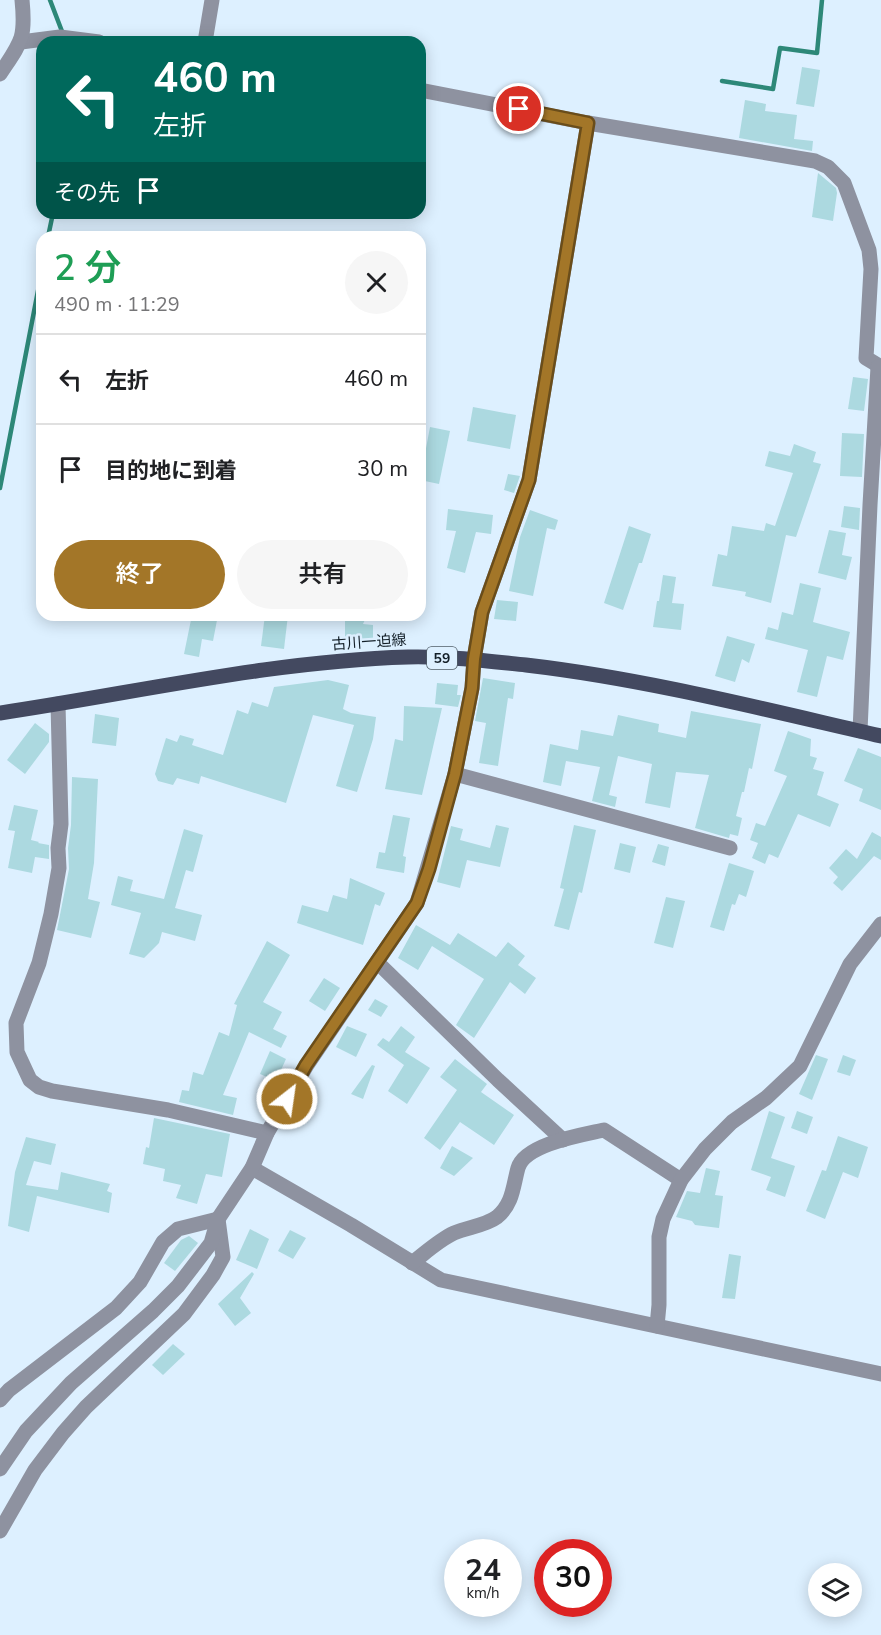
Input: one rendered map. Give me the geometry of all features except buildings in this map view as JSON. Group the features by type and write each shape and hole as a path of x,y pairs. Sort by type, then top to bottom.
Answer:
{"main road":[{"name":"古川一迫線","path":"0,713 285,667 410,657 474,659 575,671 665,687 881,736"}],"street":[{"path":"0,74 21,42 24,22 22,0"},
{"path":"206,36 212,0"},
{"path":"21,42 36,40"},
{"path":"426,91 588,123 815,161 828,167 844,183 869,250 871,269 866,358 880,367 875,506 860,731"},
{"path":"0,1469 26,1431 71,1383 178,1286 211,1243 218,1219 252,1168 267,1133 306,1065 417,903 455,774 472,688 474,659 482,612 529,480 588,123"},
{"path":"58,704 61,824 58,848 59,868 39,963 16,1023 17,1052 30,1080 39,1087 52,1091 168,1110 267,1133"},
{"path":"455,774 730,848"},
{"path":"657,1326 658,1237 663,1219 681,1180 705,1149 732,1122 766,1098 800,1066 850,964 881,924"},
{"path":"378,963 563,1140"},
{"path":"412,1263 448,1236 494,1220 509,1203 518,1166 530,1152 563,1140 604,1130 681,1180"},
{"path":"252,1168 441,1280 881,1374"},
{"path":"0,1400 9,1390 116,1308 141,1282 164,1242 178,1229 218,1219"},
{"path":"0,1531 35,1470 63,1433 86,1407 184,1314 213,1275 223,1257 218,1219"}],"waterway":[{"path":"50,0 63,34"},
{"path":"722,81 773,89 780,48 817,53 822,0"},
{"path":"49,231 52,219"},
{"path":"0,488 36,301"}],"route":[{"path":"287,1099 306,1065 417,903 429,869 455,774 472,688 474,659 482,612 529,480 588,123 519,109"}]}
